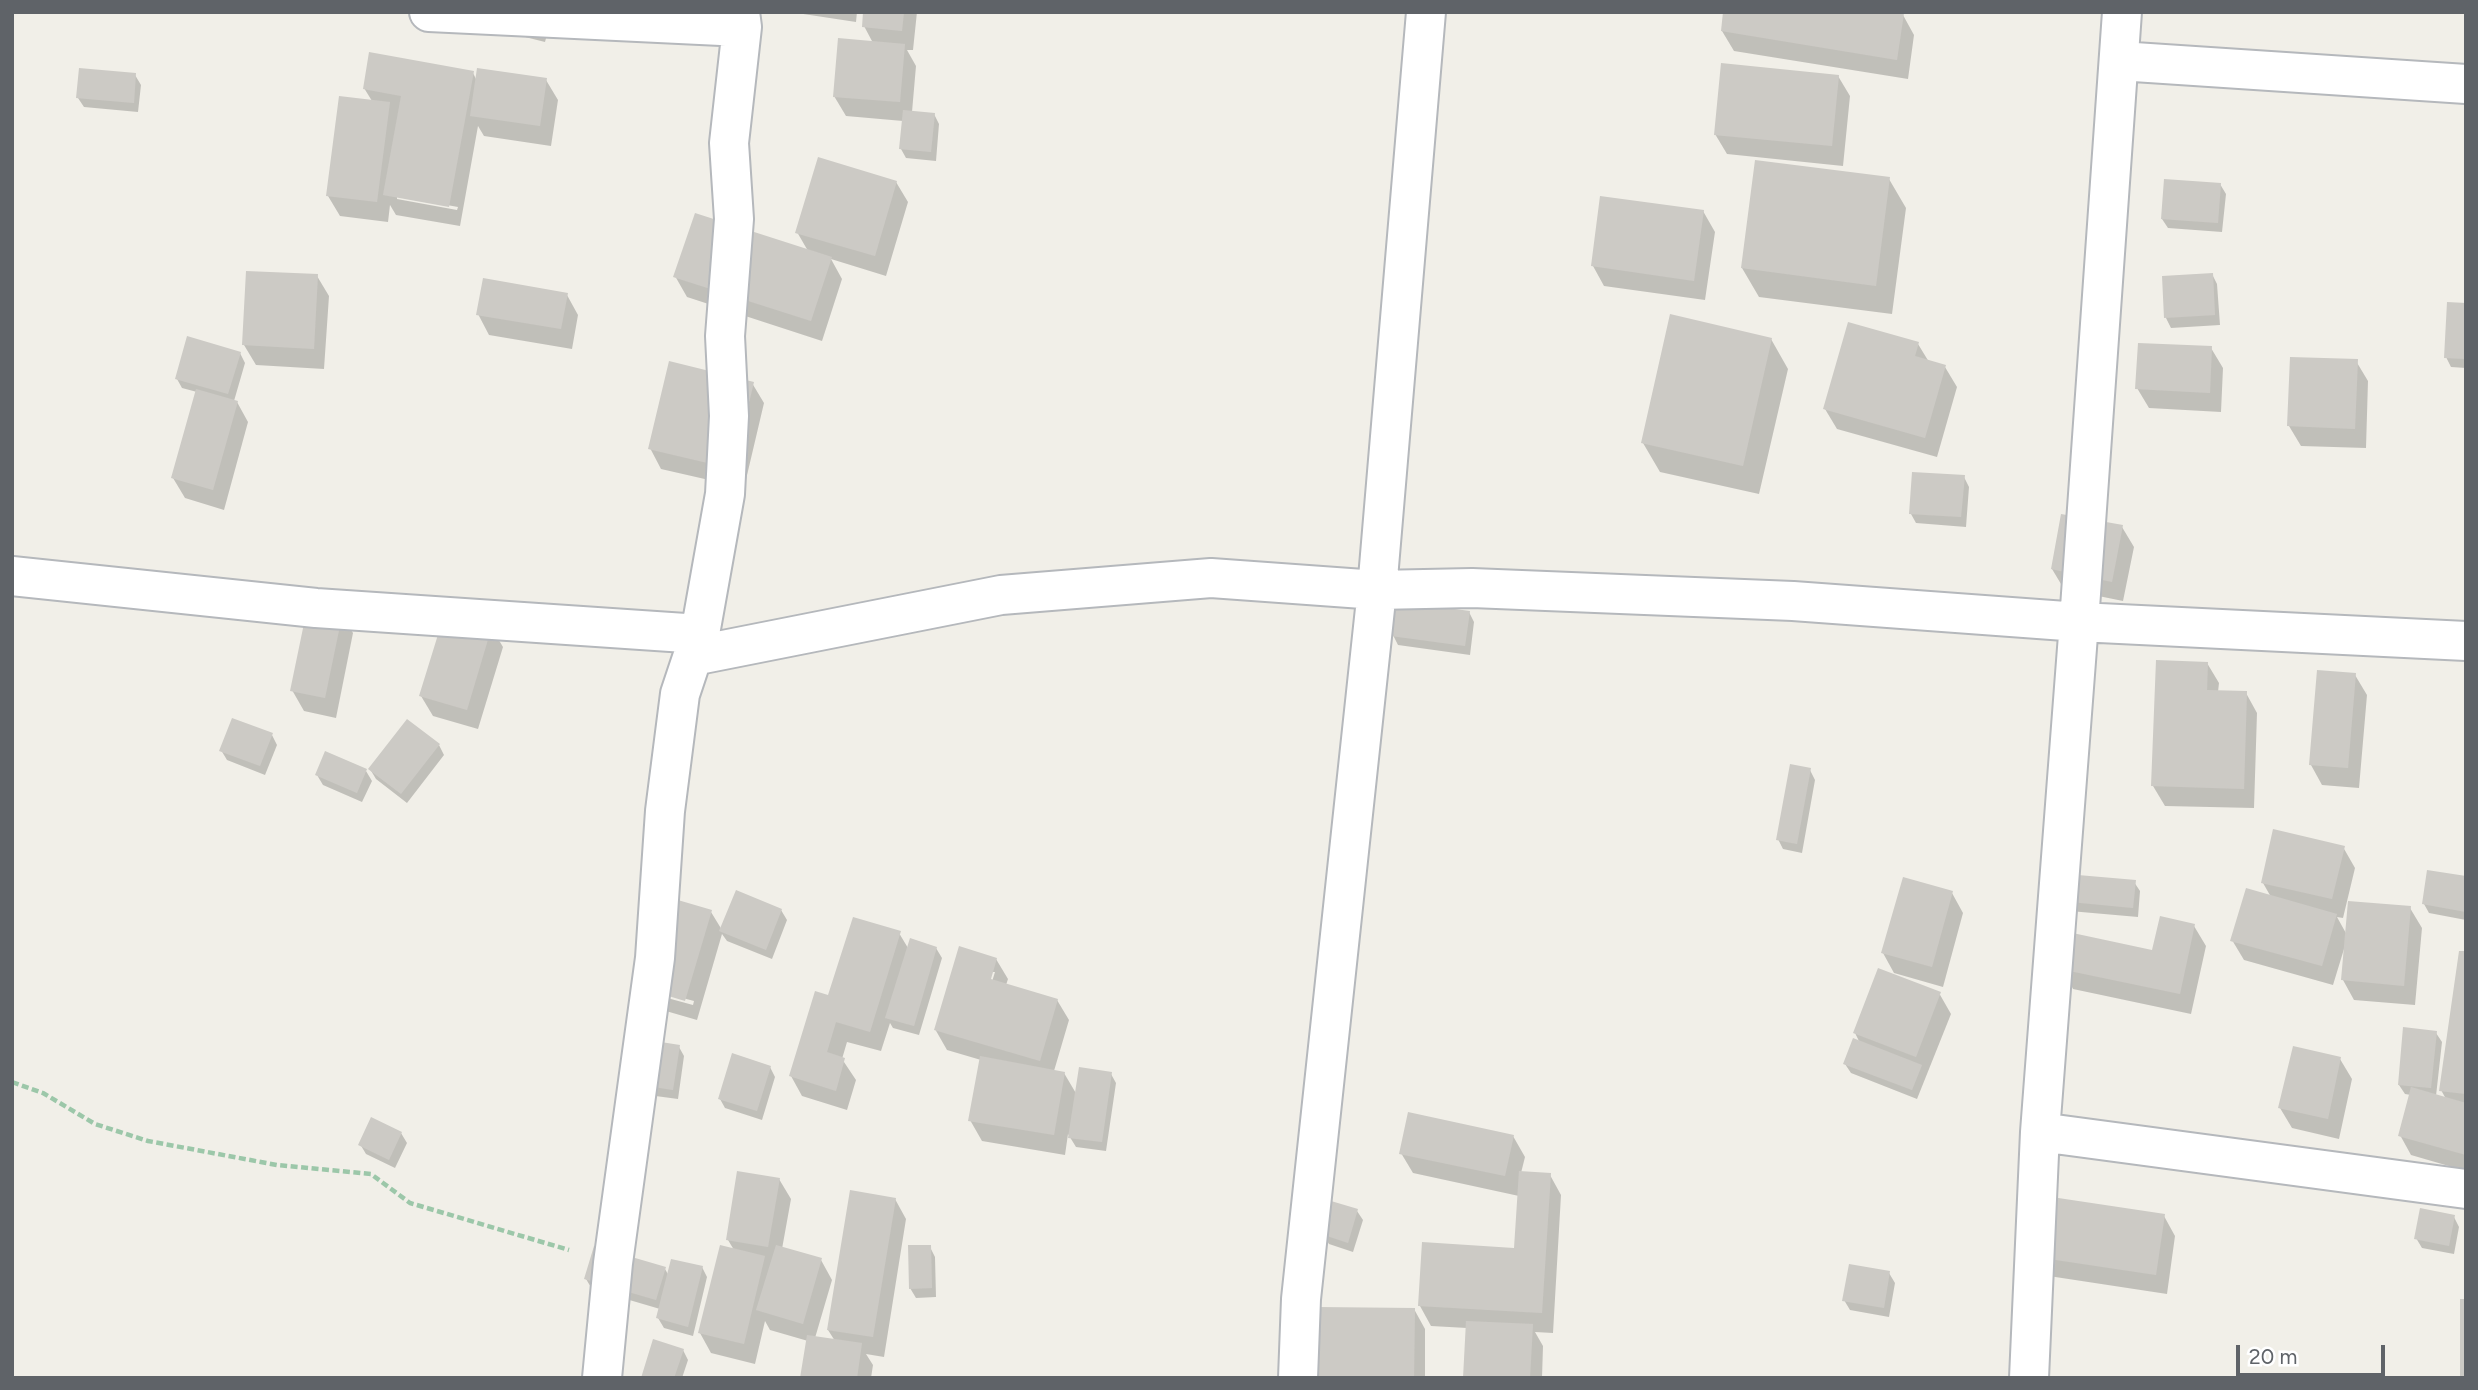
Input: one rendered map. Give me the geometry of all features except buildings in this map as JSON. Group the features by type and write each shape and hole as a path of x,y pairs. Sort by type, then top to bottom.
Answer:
{"street":[{"path":"429,12 741,20 729,144 734,219 725,336 729,416 725,494 698,654 1001,595 1211,578 1377,590 1472,588 1793,601 2079,622 2466,641"},
{"path":"1298,1378 1303,1285 1377,590 1426,12"},
{"path":"2029,1378 2040,1132 2122,12"},
{"path":"2119,61 2466,84"},
{"path":"12,576 316,608 700,634"},
{"path":"602,1378 614,1263 655,958 665,811 680,694 700,634"},
{"path":"2040,1132 2466,1189"}],"path":[{"path":"12,1082 43,1093 95,1124 148,1141 277,1165 371,1174 410,1203 614,1263"}]}
